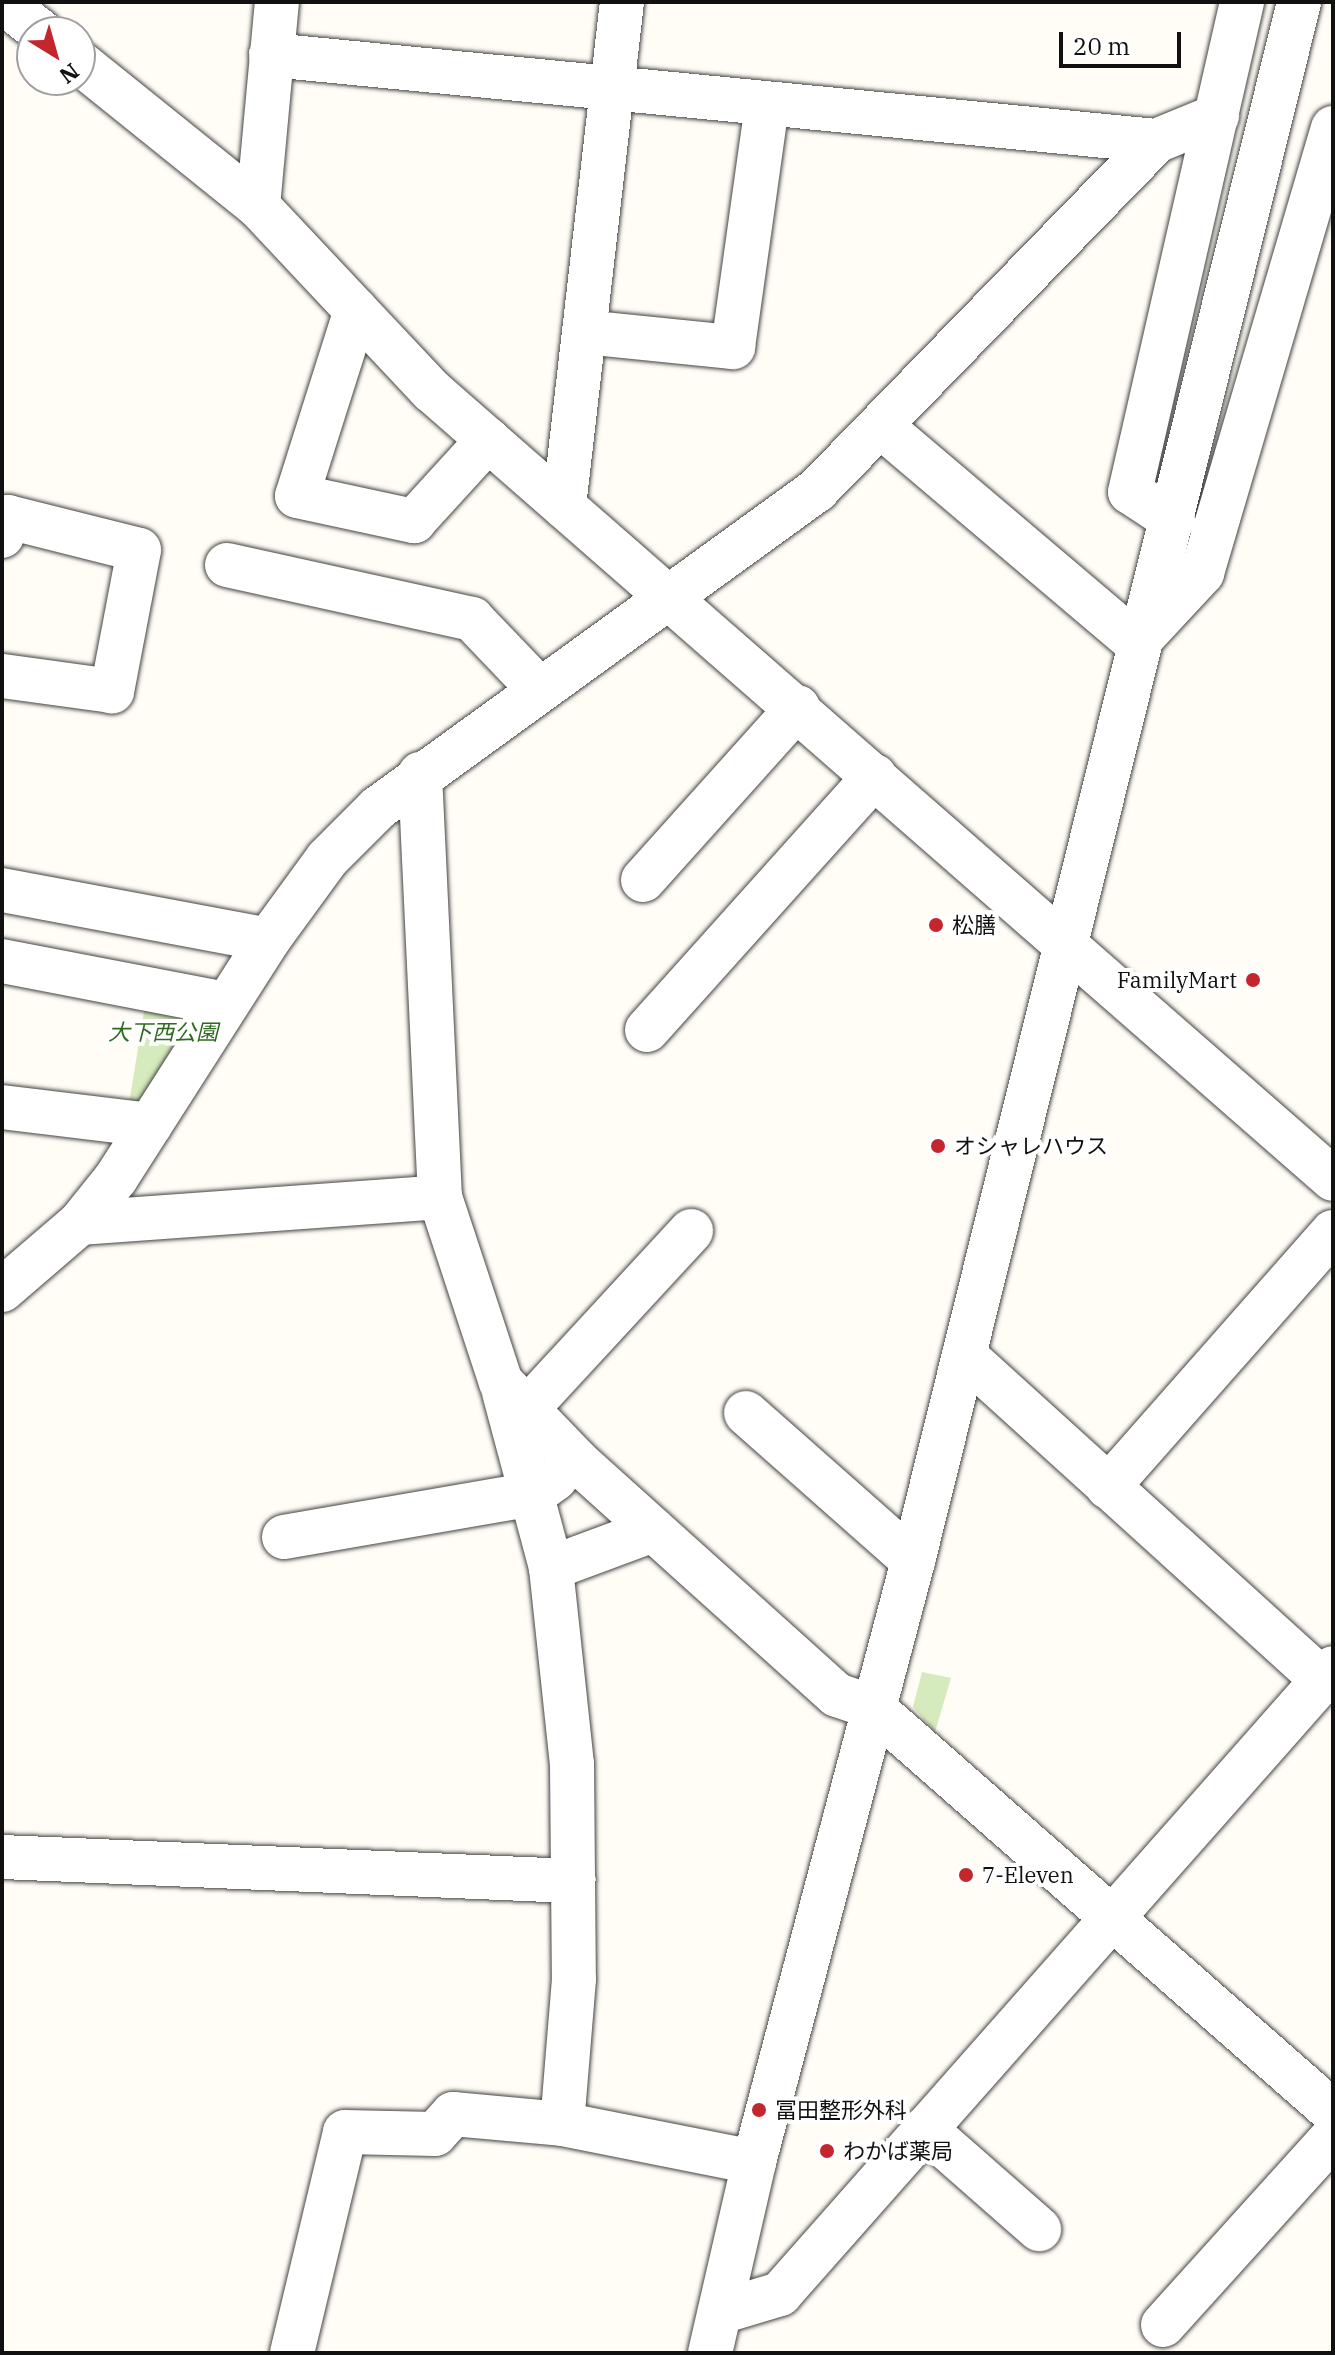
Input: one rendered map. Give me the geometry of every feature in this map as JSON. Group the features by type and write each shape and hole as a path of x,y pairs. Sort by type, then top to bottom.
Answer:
{"street":[{"path":"3,2 21,16"},
{"path":"258,206 277,2"},
{"path":"564,506 622,2"},
{"path":"1173,520 1130,492 1242,2"},
{"path":"715,2332 754,2162 913,1561 1137,643 1173,520 1299,2"},
{"path":"271,55 1156,141"},
{"path":"96,76 258,206 432,391 798,707 1333,1179"},
{"path":"585,332 733,347 767,104"},
{"path":"2,1290 80,1223 150,1125 268,940 327,859 420,774 673,598 817,490 882,427 1156,141 1217,116"},
{"path":"1137,643 1202,573 1319,243 1332,134"},
{"path":"356,310 297,496 414,521 488,440"},
{"path":"882,427 1137,643"},
{"path":"2,536 8,517 139,550 112,691 2,676"},
{"path":"227,565 472,619 539,689"},
{"path":"643,880 798,707"},
{"path":"420,774 440,1197 513,1396 551,1568 572,1764 574,1979 562,2124"},
{"path":"647,1030 875,776"},
{"path":"2,890 268,940"},
{"path":"2,961 225,1004"},
{"path":"2,1107 150,1125"},
{"path":"80,1223 440,1197"},
{"path":"513,1396 691,1231"},
{"path":"1108,1487 1333,1232"},
{"path":"715,2332 780,2294 1328,1674 1108,1487 964,1355"},
{"path":"513,1396 578,1462 837,1695 872,1707 1333,2112"},
{"path":"746,1413 913,1561"},
{"path":"284,1537 534,1494 578,1462"},
{"path":"551,1568 653,1530"},
{"path":"2,1857 573,1881"},
{"path":"292,2353 345,2132 435,2134 453,2114 562,2124 754,2162"},
{"path":"925,2129 1039,2229"},
{"path":"1163,2325 1333,2137"}],"green space":[{"name":"大下西公園","path":"145,1005 201,1013 145,1104 129,1104"},
{"path":"922,1672 951,1678 935,1732 913,1707"}],"place":[{"name":"松膳","path":"936,925"},
{"name":"FamilyMart","path":"1253,980"},
{"name":"オシャレハウス","path":"938,1146"},
{"name":"7-Eleven","path":"966,1875"},
{"name":"冨田整形外科","path":"759,2110"},
{"name":"わかば薬局","path":"827,2151"}]}
